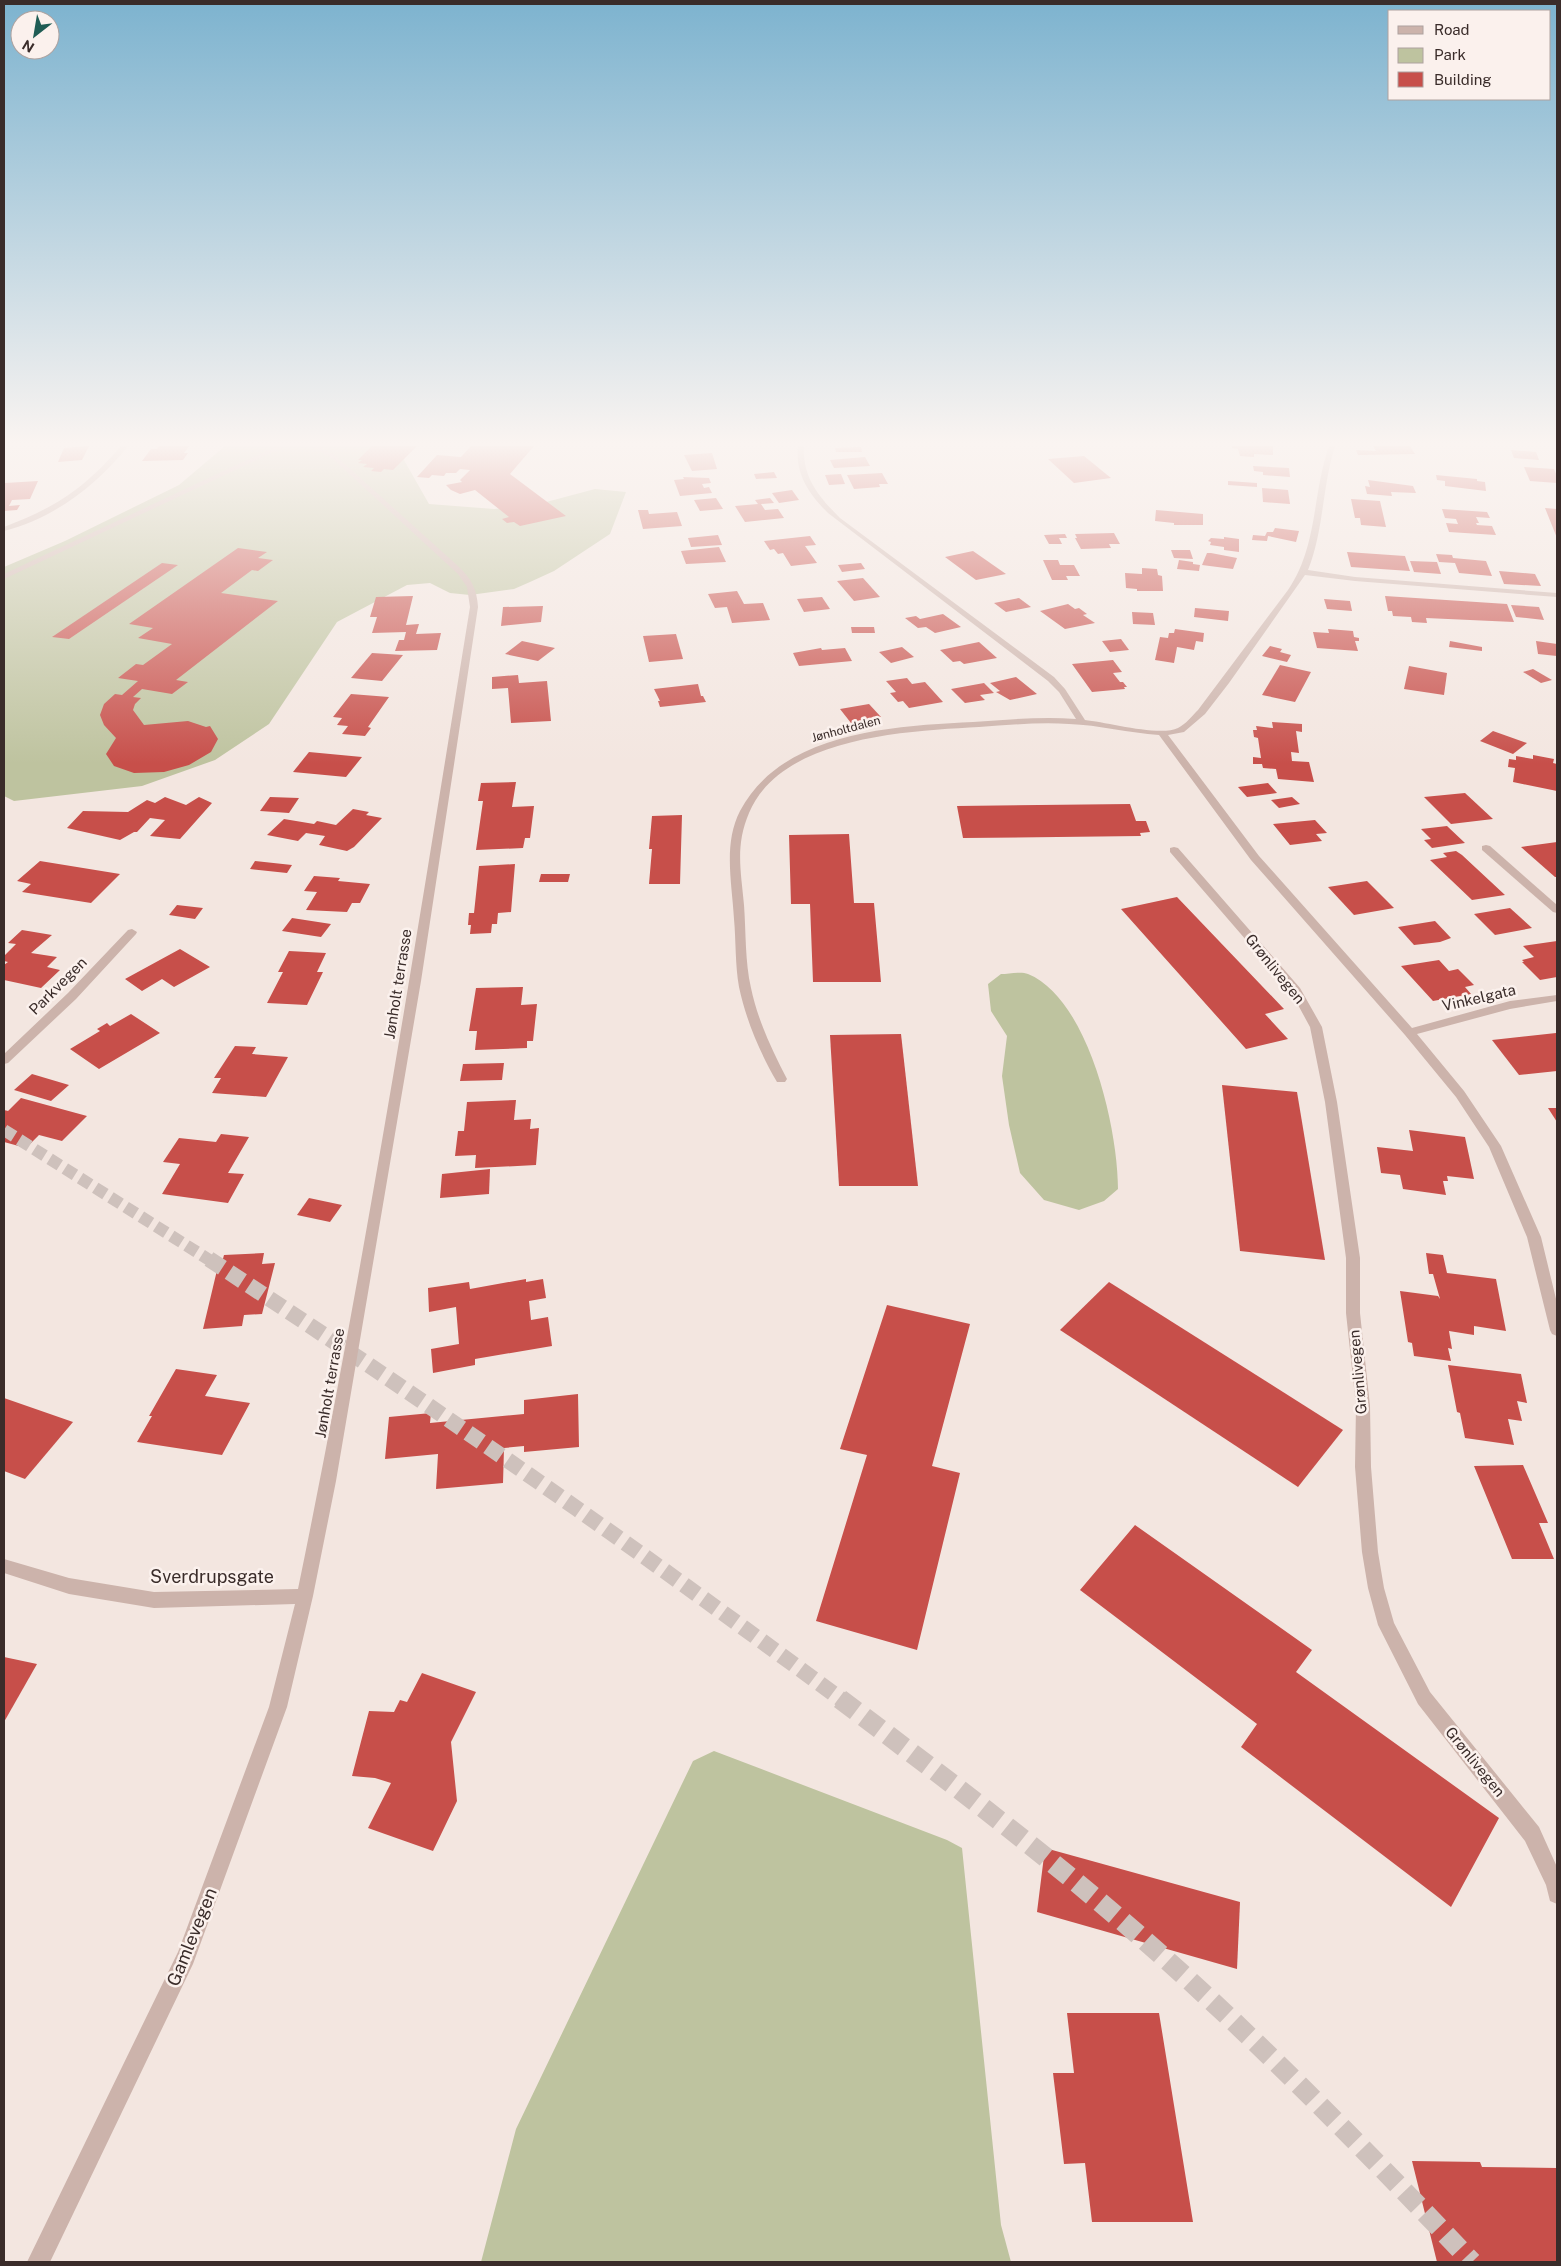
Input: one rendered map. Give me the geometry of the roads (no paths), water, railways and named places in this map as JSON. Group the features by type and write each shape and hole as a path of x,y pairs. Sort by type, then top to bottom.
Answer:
{"street":[{"path":"4,577 58,552"},
{"name":"Jønholt terrasse","path":"305,1596 347,1373 413,991 474,598 473,589 466,578 439,552"},
{"path":"880,552 986,632 1032,663 1062,690 1082,722"},
{"path":"1310,552 1303,572 1207,705 1180,730 1163,735 1255,858 1409,1032 1460,1094 1495,1146 1534,1237 1557,1330"},
{"path":"1303,572 1354,579 1557,595"},
{"name":"Jønholtdalen","path":"781,1079 761,1040 745,987 734,848 736,830 750,801 772,777 805,754 824,746 870,734 925,726 1033,721 1082,722 1163,735"},
{"path":"1486,848 1557,910"},
{"name":"Grønlivegen","path":"1174,850 1296,990 1316,1027 1331,1102 1353,1258 1353,1313 1363,1406 1363,1467 1370,1552 1376,1588 1386,1626 1424,1698 1532,1834 1555,1884 1557,1894"},
{"name":"Parkvegen","path":"4,1060 72,996 132,932"},
{"name":"Vinkelgata","path":"1409,1032 1510,1006 1557,998"},
{"name":"Sverdrupsgate","path":"4,1566 70,1586 154,1600 305,1596"},
{"name":"Gamlevegen","path":"38,2262 186,1957 278,1707 305,1596"}],"tunnel":[{"path":"4,1130 211,1261"},
{"path":"209,1259 529,1475 686,1586 842,1700"},
{"path":"840,1699 1043,1855 1160,1954 1241,2028 1472,2262"}]}
